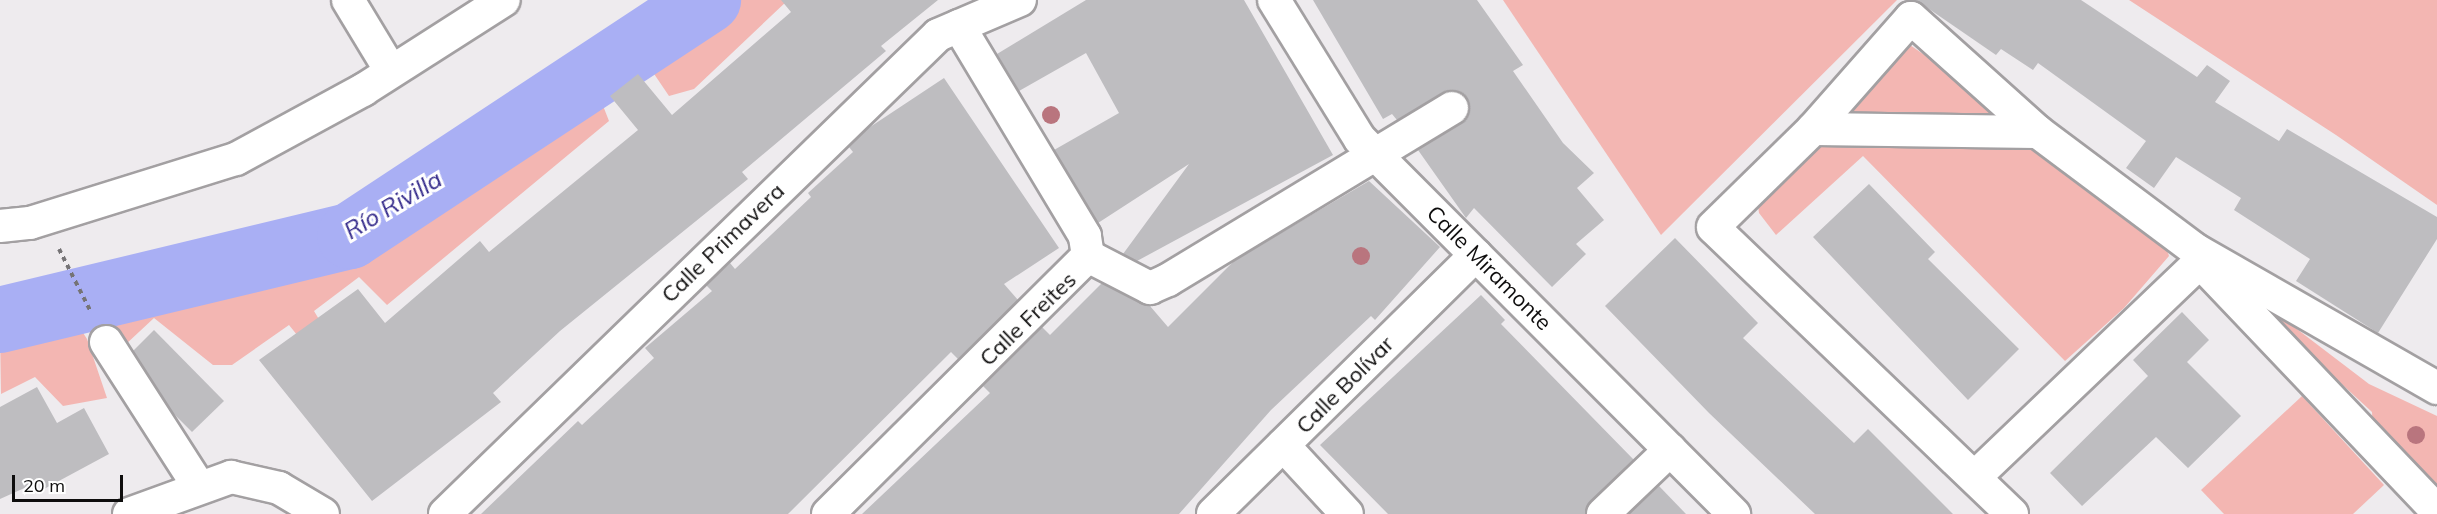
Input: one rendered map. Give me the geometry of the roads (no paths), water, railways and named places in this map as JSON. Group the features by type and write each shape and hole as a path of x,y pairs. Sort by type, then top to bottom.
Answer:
{"street":[{"path":"348,0 391,71"},
{"path":"0,226 44,219 236,159 391,71 504,0"},
{"name":"Calle Primavera","path":"445,514 938,35 1020,0"},
{"name":"Calle Miramonte","path":"1274,0 1374,153 1734,514"},
{"path":"2012,514 1713,226 1813,129 1911,18 2038,132 2198,256 2437,388"},
{"name":"Calle Freites","path":"828,514 1088,256 1085,236 959,26"},
{"path":"1088,256 1150,288 1452,108"},
{"path":"1813,129 2038,132"},
{"name":"Calle Bolívar","path":"1213,514 1476,255"},
{"path":"1976,477 2198,256"},
{"path":"2198,256 2437,510"},
{"path":"106,342 199,487"},
{"path":"1283,445 1347,514"},
{"path":"1603,514 1670,450"},
{"path":"129,514 231,477 279,488 323,514"}],"waterway":[{"name":"Río Rivilla","path":"0,320 350,236 708,0"}]}
